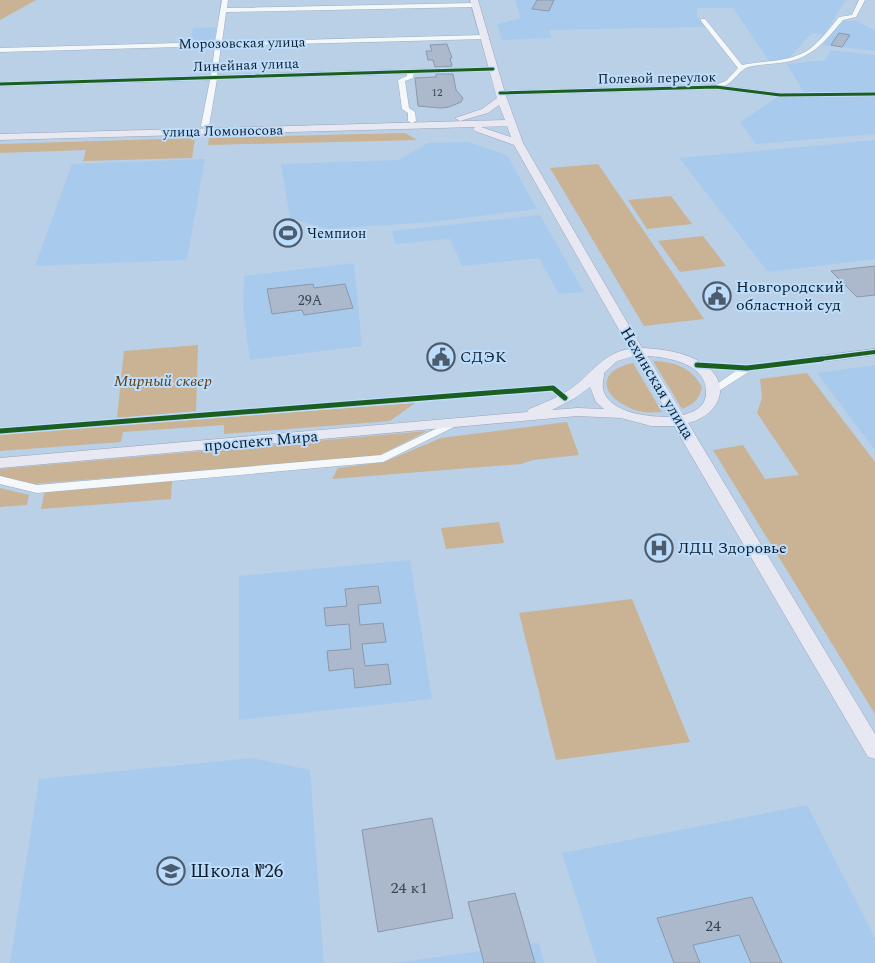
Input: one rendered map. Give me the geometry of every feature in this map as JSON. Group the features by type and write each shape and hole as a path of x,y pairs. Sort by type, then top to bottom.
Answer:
{"main road":[{"name":"Нехинская улица","path":"475,2 500,96 518,143 679,422 875,751"},
{"name":"улица Ломоносова","path":"444,123 480,113 500,96"},
{"name":"улица Ломоносова","path":"0,132 205,126 325,126 412,121 444,123 478,129 518,143"},
{"name":"улица Ломоносова","path":"0,137 509,121"},
{"name":"проспект Мира","path":"521,417 565,398 597,373 608,361 622,355 638,352 668,354 697,365"},
{"path":"697,365 712,382 714,391"},
{"name":"проспект Мира","path":"597,373 596,387 599,394 604,402 622,414"},
{"name":"проспект Мира","path":"0,463 577,412 622,414 650,422 679,422 690,419 706,410 711,404 714,391"}],"street":[{"path":"205,126 225,0"},
{"path":"716,87 728,82 740,68 750,64 789,60 807,54 841,18 854,16 862,0"},
{"path":"223,10 475,2"},
{"path":"703,20 740,68"},
{"name":"Морозовская улица","path":"0,50 484,38"},
{"name":"Линейная улица","path":"0,84 493,69"},
{"path":"410,71 411,77 401,80 406,109 412,112 412,121"},
{"name":"Полевой переулок","path":"500,96 716,87 780,95 875,94"},
{"path":"697,365 747,368 875,352"},
{"path":"714,391 747,368"},
{"path":"0,431 553,388 565,398"},
{"path":"0,480 37,488 383,458 452,424"}],"shaded area":[{"path":"515,0 846,0 824,35 812,33 789,58 769,61 733,8 697,8 697,17 705,27 549,30 552,38 502,40 497,24 521,18"},
{"path":"843,21 857,21 875,30 875,51 822,45"},
{"path":"217,27 214,43 190,44 193,28"},
{"path":"830,50 875,55 875,93 804,93 787,64 826,60"},
{"path":"875,96 875,134 756,144 740,122 778,97"},
{"path":"875,140 875,259 768,272 679,158"},
{"path":"468,142 507,155 537,209 432,222 327,229 290,218 281,164 398,160 428,143"},
{"path":"205,159 187,260 35,266 72,164"},
{"path":"540,215 584,292 559,294 539,258 462,266 450,239 396,244 391,231"},
{"path":"354,263 362,346 250,360 243,310 244,276"},
{"path":"875,365 875,450 817,373"},
{"path":"410,560 432,699 239,720 239,576"},
{"name":"Школа №26","path":"252,758 310,770 324,963 10,963 39,779"},
{"path":"807,805 875,938 875,963 597,963 562,853"},
{"path":"539,943 544,963 394,963"}],"green space":[{"path":"0,0 36,0 0,20"},
{"path":"405,133 417,140 208,145 209,138"},
{"path":"195,138 192,158 83,161 86,150 0,153 0,144"},
{"path":"598,164 704,319 644,326 550,168"},
{"path":"671,196 692,224 647,229 628,200"},
{"path":"703,236 726,266 680,272 658,241"},
{"name":"Мирный сквер","path":"198,345 196,411 117,418 124,351"},
{"path":"653,361 675,364 693,375 702,387 695,401 682,409"},
{"path":"633,363 662,412 645,412 632,409 618,401 607,389 606,382 614,371 622,366"},
{"path":"807,373 875,462 875,714 713,450 743,445 765,479 799,475 757,413 762,398 760,379"},
{"path":"415,403 390,421 224,434 224,425 123,432 121,442 0,451 0,434"},
{"path":"567,422 579,455 533,460 521,464 332,479 338,468 384,462 441,438"},
{"path":"427,431 378,456 33,484 0,477 0,469"},
{"path":"172,480 171,499 41,509 45,490"},
{"path":"0,488 29,495 27,505 0,507"},
{"path":"499,522 504,543 446,549 441,528"},
{"path":"632,599 690,742 556,760 519,613"}],"building":[{"path":"537,0 554,0 549,11 532,9"},
{"path":"839,33 850,35 842,47 831,45"},
{"path":"447,44 452,58 450,58 452,66 435,67 433,60 428,60 426,51 432,51 430,45"},
{"path":"436,74 453,74 456,90 463,98 461,102 441,108 418,106 415,78 436,77"},
{"path":"875,266 875,295 857,297 831,271"},
{"path":"313,284 314,288 345,284 353,308 304,315 302,310 272,314 267,289"},
{"path":"378,586 381,603 358,605 360,625 383,623 386,642 362,644 365,666 388,664 391,684 355,688 353,668 329,671 327,651 351,649 349,624 326,626 324,608 347,606 345,589"},
{"path":"432,818 453,918 378,932 362,830"},
{"path":"515,893 535,963 484,963 468,902"},
{"path":"752,897 782,963 751,963 739,935 693,945 700,963 674,963 657,918"}],"cycle path":[{"path":"0,84 493,69"},
{"path":"500,93 716,87 780,95 875,94"},
{"path":"697,365 747,368 875,352"},
{"path":"0,431 553,388 565,398"}],"place":[{"name":"Чемпион","path":"288,233"},
{"name":"Новгородский областной суд","path":"717,296"},
{"name":"СДЭК","path":"441,357"},
{"name":"ЛДЦ Здоровье","path":"659,548"},
{"name":"Школа №26","path":"171,871"}]}
